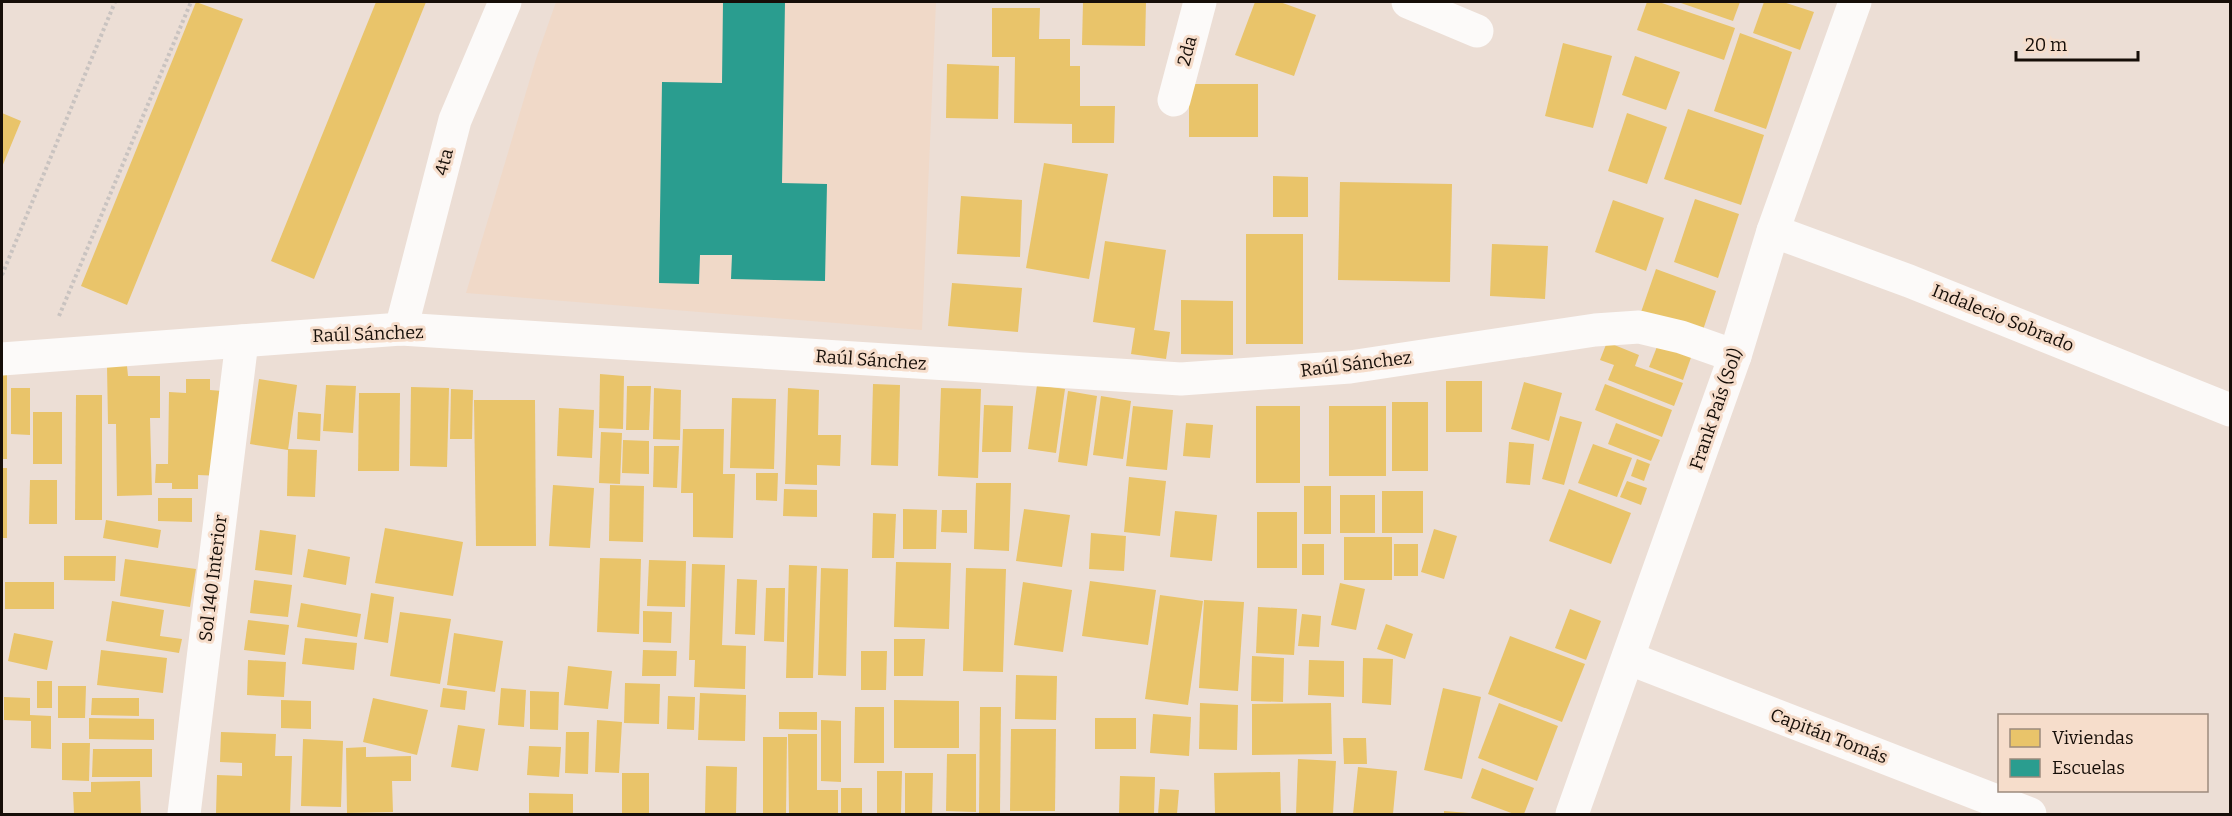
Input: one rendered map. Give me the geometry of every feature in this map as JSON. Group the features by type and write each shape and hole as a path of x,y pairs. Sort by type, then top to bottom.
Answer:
{"street":[{"name":"4ta","path":"401,329 455,120 505,2"},
{"name":"2da","path":"1174,100 1200,2"},
{"path":"1408,2 1477,31"},
{"name":"Frank País (Sol)","path":"1572,814 1735,356 1773,231 1855,2"},
{"name":"Indalecio Sobrado","path":"1773,231 1920,285 2230,410"},
{"name":"Raúl Sánchez","path":"2,359 401,329 1181,380 1350,367 1595,330 1639,327 1681,337 1735,356"},
{"name":"Sol 140 Interior","path":"184,814 242,341"},
{"name":"Capitán Tomás","path":"1629,658 2030,814"}],"path":[{"path":"2,275 115,2"},
{"path":"42,356 191,2"}],"shaded area":[{"path":"556,2 936,2 922,330 466,293 536,59"}],"building: Viviendas":[{"path":"196,2 243,19 127,305 81,286"},
{"path":"376,2 426,2 314,279 271,261"},
{"path":"1083,2 1146,2 1145,46 1082,45"},
{"path":"1255,2 1280,2 1316,15 1294,76 1235,55"},
{"path":"1647,2 1659,2 1735,28 1724,60 1637,30"},
{"path":"1678,2 1740,2 1733,21"},
{"path":"1764,2 1783,2 1814,12 1800,50 1753,33"},
{"path":"992,8 1040,8 1039,39 1070,39 1070,66 1080,66 1080,106 1115,106 1114,143 1072,143 1072,124 1014,123 1015,57 992,57"},
{"path":"1740,33 1792,52 1766,129 1714,111"},
{"path":"1563,43 1612,56 1593,128 1545,116"},
{"path":"1635,56 1680,72 1666,110 1622,95"},
{"path":"947,64 999,66 998,119 946,118"},
{"path":"1189,84 1258,84 1258,137 1189,137"},
{"path":"1688,109 1764,135 1741,205 1664,179"},
{"path":"2,113 21,121 2,167"},
{"path":"1627,113 1667,127 1647,184 1608,171"},
{"path":"1044,163 1108,174 1089,279 1026,268"},
{"path":"1273,176 1308,177 1308,217 1273,217"},
{"path":"1340,182 1452,184 1450,282 1338,280"},
{"path":"961,196 1022,200 1020,257 957,254"},
{"path":"1695,199 1739,214 1718,278 1674,262"},
{"path":"1613,200 1664,218 1646,271 1595,252"},
{"path":"1246,234 1303,234 1303,344 1246,344"},
{"path":"1105,241 1166,250 1154,330 1170,332 1166,359 1131,354 1135,328 1093,322"},
{"path":"1492,244 1548,246 1545,299 1490,296"},
{"path":"1656,269 1716,291 1701,336 1640,315"},
{"path":"952,283 1022,288 1018,332 948,326"},
{"path":"1181,300 1233,301 1233,355 1181,354"},
{"path":"1660,339 1693,352 1683,380 1649,367"},
{"path":"1607,342 1639,355 1635,366 1683,383 1674,406 1608,380 1614,365 1600,360"},
{"path":"107,366 127,366 128,376 160,376 160,418 150,418 152,495 117,496 116,424 108,424"},
{"path":"2,373 7,373 7,459 2,459"},
{"path":"600,374 624,376 623,429 599,428"},
{"path":"186,379 210,379 210,390 223,391 222,476 198,475 198,489 172,489 172,483 155,483 156,464 168,464 169,392 186,393"},
{"path":"259,379 297,385 288,450 250,444"},
{"path":"1446,381 1482,381 1482,432 1446,432"},
{"path":"1524,382 1562,393 1549,441 1511,429"},
{"path":"873,384 900,385 898,466 871,465"},
{"path":"1605,384 1672,410 1662,437 1595,410"},
{"path":"326,385 356,386 353,433 323,431"},
{"path":"1037,385 1065,389 1056,453 1028,449"},
{"path":"627,386 651,386 649,430 626,430"},
{"path":"411,387 449,388 447,467 410,466"},
{"path":"11,388 30,388 30,435 11,434"},
{"path":"654,388 681,390 680,440 653,439"},
{"path":"788,388 819,390 818,435 841,435 840,466 817,465 817,485 785,484"},
{"path":"941,388 981,389 978,478 938,476"},
{"path":"451,389 473,390 472,439 450,439"},
{"path":"1068,391 1097,396 1087,466 1058,462"},
{"path":"359,393 400,393 399,471 358,471"},
{"path":"76,395 102,395 102,520 75,520"},
{"path":"1101,396 1131,401 1123,459 1093,455"},
{"path":"732,398 776,399 774,469 730,468"},
{"path":"474,400 535,400 536,546 476,546"},
{"path":"1392,402 1428,402 1428,471 1392,471"},
{"path":"984,405 1013,406 1011,452 982,452"},
{"path":"1133,406 1173,410 1167,470 1126,466"},
{"path":"1256,406 1300,406 1300,483 1256,483"},
{"path":"1329,406 1386,406 1386,476 1329,476"},
{"path":"559,408 594,410 592,458 557,456"},
{"path":"33,412 62,412 62,464 33,464"},
{"path":"298,412 321,414 320,441 297,439"},
{"path":"1560,416 1582,422 1564,485 1542,479"},
{"path":"1186,423 1213,425 1210,458 1183,456"},
{"path":"1616,423 1660,440 1651,461 1608,444"},
{"path":"683,429 724,429 723,474 735,474 733,538 693,537 693,493 681,493"},
{"path":"601,432 622,433 620,484 599,483"},
{"path":"623,440 649,441 649,474 622,473"},
{"path":"1509,442 1534,444 1530,485 1506,483"},
{"path":"1593,444 1632,458 1617,497 1578,483"},
{"path":"654,446 679,446 677,488 653,487"},
{"path":"288,449 317,450 315,497 287,496"},
{"path":"1637,459 1650,464 1644,481 1631,476"},
{"path":"2,468 7,468 7,538 2,538"},
{"path":"756,473 778,473 777,501 756,500"},
{"path":"1129,477 1166,481 1160,536 1124,532"},
{"path":"30,480 57,480 57,524 29,524"},
{"path":"1627,481 1647,488 1641,505 1620,497"},
{"path":"976,483 1011,483 1009,551 974,549"},
{"path":"553,485 594,488 590,548 549,546"},
{"path":"610,485 644,486 643,542 609,541"},
{"path":"1304,486 1331,486 1331,534 1304,534"},
{"path":"784,489 817,490 817,517 783,516"},
{"path":"1569,489 1631,513 1611,564 1549,541"},
{"path":"1382,491 1423,491 1423,533 1382,533"},
{"path":"1340,495 1375,495 1375,533 1340,533"},
{"path":"158,498 192,498 192,522 158,521"},
{"path":"903,509 937,510 936,549 903,549"},
{"path":"1024,509 1070,515 1062,567 1016,561"},
{"path":"942,510 967,510 967,533 941,532"},
{"path":"1175,511 1217,515 1212,561 1170,557"},
{"path":"1257,512 1297,512 1297,568 1257,568"},
{"path":"873,513 896,514 894,558 872,558"},
{"path":"106,520 161,530 158,548 103,538"},
{"path":"385,528 463,542 453,596 375,583"},
{"path":"1434,529 1457,536 1444,579 1421,572"},
{"path":"260,530 296,535 292,575 255,570"},
{"path":"1091,533 1126,536 1124,571 1089,569"},
{"path":"1344,537 1392,537 1392,580 1344,580"},
{"path":"1302,544 1324,544 1324,575 1302,575"},
{"path":"1394,544 1418,544 1418,576 1394,576"},
{"path":"308,549 350,557 346,585 303,577"},
{"path":"64,556 116,556 115,581 64,580"},
{"path":"600,558 641,559 639,634 597,632"},
{"path":"125,559 196,569 190,607 120,596"},
{"path":"649,560 686,561 685,607 647,606"},
{"path":"896,562 951,563 949,629 894,627"},
{"path":"692,564 725,565 722,645 746,646 745,689 694,687 695,660 689,660"},
{"path":"789,565 817,566 813,678 786,678"},
{"path":"821,568 848,569 846,676 818,675"},
{"path":"966,568 1006,569 1003,672 963,671"},
{"path":"737,579 757,580 755,635 735,634"},
{"path":"254,580 292,585 288,617 250,613"},
{"path":"1090,581 1156,590 1148,645 1082,636"},
{"path":"5,582 54,582 54,609 5,609"},
{"path":"1023,582 1072,590 1063,652 1014,645"},
{"path":"1340,583 1365,589 1356,630 1331,625"},
{"path":"766,588 785,588 784,642 764,641"},
{"path":"371,593 394,597 388,643 364,639"},
{"path":"1160,595 1203,601 1188,705 1145,699"},
{"path":"1204,600 1244,602 1238,691 1199,688"},
{"path":"112,601 164,610 160,636 182,639 179,653 106,641"},
{"path":"301,603 361,614 357,637 297,627"},
{"path":"1258,607 1297,609 1294,655 1256,653"},
{"path":"1570,609 1601,621 1586,660 1555,648"},
{"path":"643,611 672,612 671,643 643,642"},
{"path":"400,612 451,619 440,684 390,676"},
{"path":"1302,614 1321,616 1319,647 1298,646"},
{"path":"248,620 289,625 285,655 244,650"},
{"path":"1386,624 1413,634 1405,659 1377,649"},
{"path":"14,633 53,641 47,670 8,661"},
{"path":"454,633 503,641 495,692 447,685"},
{"path":"1510,636 1585,664 1562,722 1488,694"},
{"path":"305,638 357,643 354,670 302,664"},
{"path":"894,639 925,639 923,676 894,676"},
{"path":"101,650 167,658 163,693 97,685"},
{"path":"643,650 677,651 676,676 642,676"},
{"path":"861,651 887,651 886,690 861,690"},
{"path":"1252,656 1284,658 1283,702 1251,701"},
{"path":"1363,658 1393,659 1391,705 1362,703"},
{"path":"248,660 286,662 284,697 247,695"},
{"path":"1309,660 1344,661 1344,697 1308,695"},
{"path":"568,666 612,671 608,709 564,705"},
{"path":"1016,675 1057,676 1056,720 1015,719"},
{"path":"37,681 52,681 52,708 37,708"},
{"path":"625,683 660,684 659,724 624,723"},
{"path":"58,686 86,686 85,718 58,718"},
{"path":"443,688 467,691 465,710 440,707"},
{"path":"501,688 526,690 524,727 498,725"},
{"path":"1443,688 1481,697 1462,779 1424,770"},
{"path":"530,691 559,692 558,730 530,729"},
{"path":"700,693 746,695 745,741 698,740"},
{"path":"668,696 695,697 694,730 667,729"},
{"path":"4,697 30,698 30,715 51,716 51,749 31,748 31,721 4,720"},
{"path":"92,698 139,698 139,716 91,715"},
{"path":"373,698 428,710 417,755 363,742"},
{"path":"281,700 311,701 311,729 281,728"},
{"path":"894,700 959,701 959,748 894,748"},
{"path":"1200,703 1238,705 1237,750 1199,749"},
{"path":"1331,703 1332,754 1252,755 1252,704"},
{"path":"1499,703 1558,726 1537,781 1478,758"},
{"path":"855,707 884,707 884,763 854,763"},
{"path":"980,707 1001,707 1000,814 979,814"},
{"path":"779,712 817,712 817,730 779,729"},
{"path":"1153,714 1191,717 1189,756 1150,753"},
{"path":"89,718 154,719 154,740 89,739"},
{"path":"1095,718 1136,718 1136,749 1095,749"},
{"path":"597,720 622,722 619,773 595,772"},
{"path":"821,720 841,721 841,782 821,781"},
{"path":"458,725 485,729 478,771 451,767"},
{"path":"1011,729 1056,729 1055,811 1010,811"},
{"path":"221,732 276,734 275,756 292,756 290,814 216,814 217,775 242,776 242,763 220,762"},
{"path":"566,732 589,732 588,774 565,773"},
{"path":"788,734 817,734 817,790 838,790 838,814 789,814"},
{"path":"763,737 787,737 786,814 763,814"},
{"path":"1343,738 1366,738 1367,764 1344,764"},
{"path":"303,739 343,741 341,807 301,806"},
{"path":"62,743 90,743 89,781 62,780"},
{"path":"529,746 561,747 559,777 527,775"},
{"path":"366,747 366,757 411,756 411,781 392,781 393,812 347,813 346,748"},
{"path":"93,749 152,749 152,777 92,777"},
{"path":"947,754 976,754 976,812 946,811"},
{"path":"1298,759 1336,761 1333,814 1296,814"},
{"path":"706,766 737,767 736,814 705,814"},
{"path":"1358,767 1397,771 1393,814 1353,814"},
{"path":"1482,768 1534,788 1524,814 1514,814 1471,798"},
{"path":"877,771 902,771 901,814 877,814"},
{"path":"1280,772 1281,814 1215,814 1214,773"},
{"path":"622,773 649,773 649,814 622,814"},
{"path":"905,773 933,773 932,814 905,814"},
{"path":"1120,776 1155,777 1154,814 1119,814"},
{"path":"140,781 141,814 74,814 73,792 91,792 91,782"},
{"path":"841,788 862,788 862,814 841,814"},
{"path":"1160,789 1179,790 1177,814 1158,814"},
{"path":"529,793 573,794 573,814 529,814"},
{"path":"1444,811 1469,813 1469,814 1444,814"}],"building: Escuelas":[{"path":"723,2 785,2 782,183 827,184 825,281 731,279 732,255 700,255 699,284 659,283 662,82 722,83"}]}
